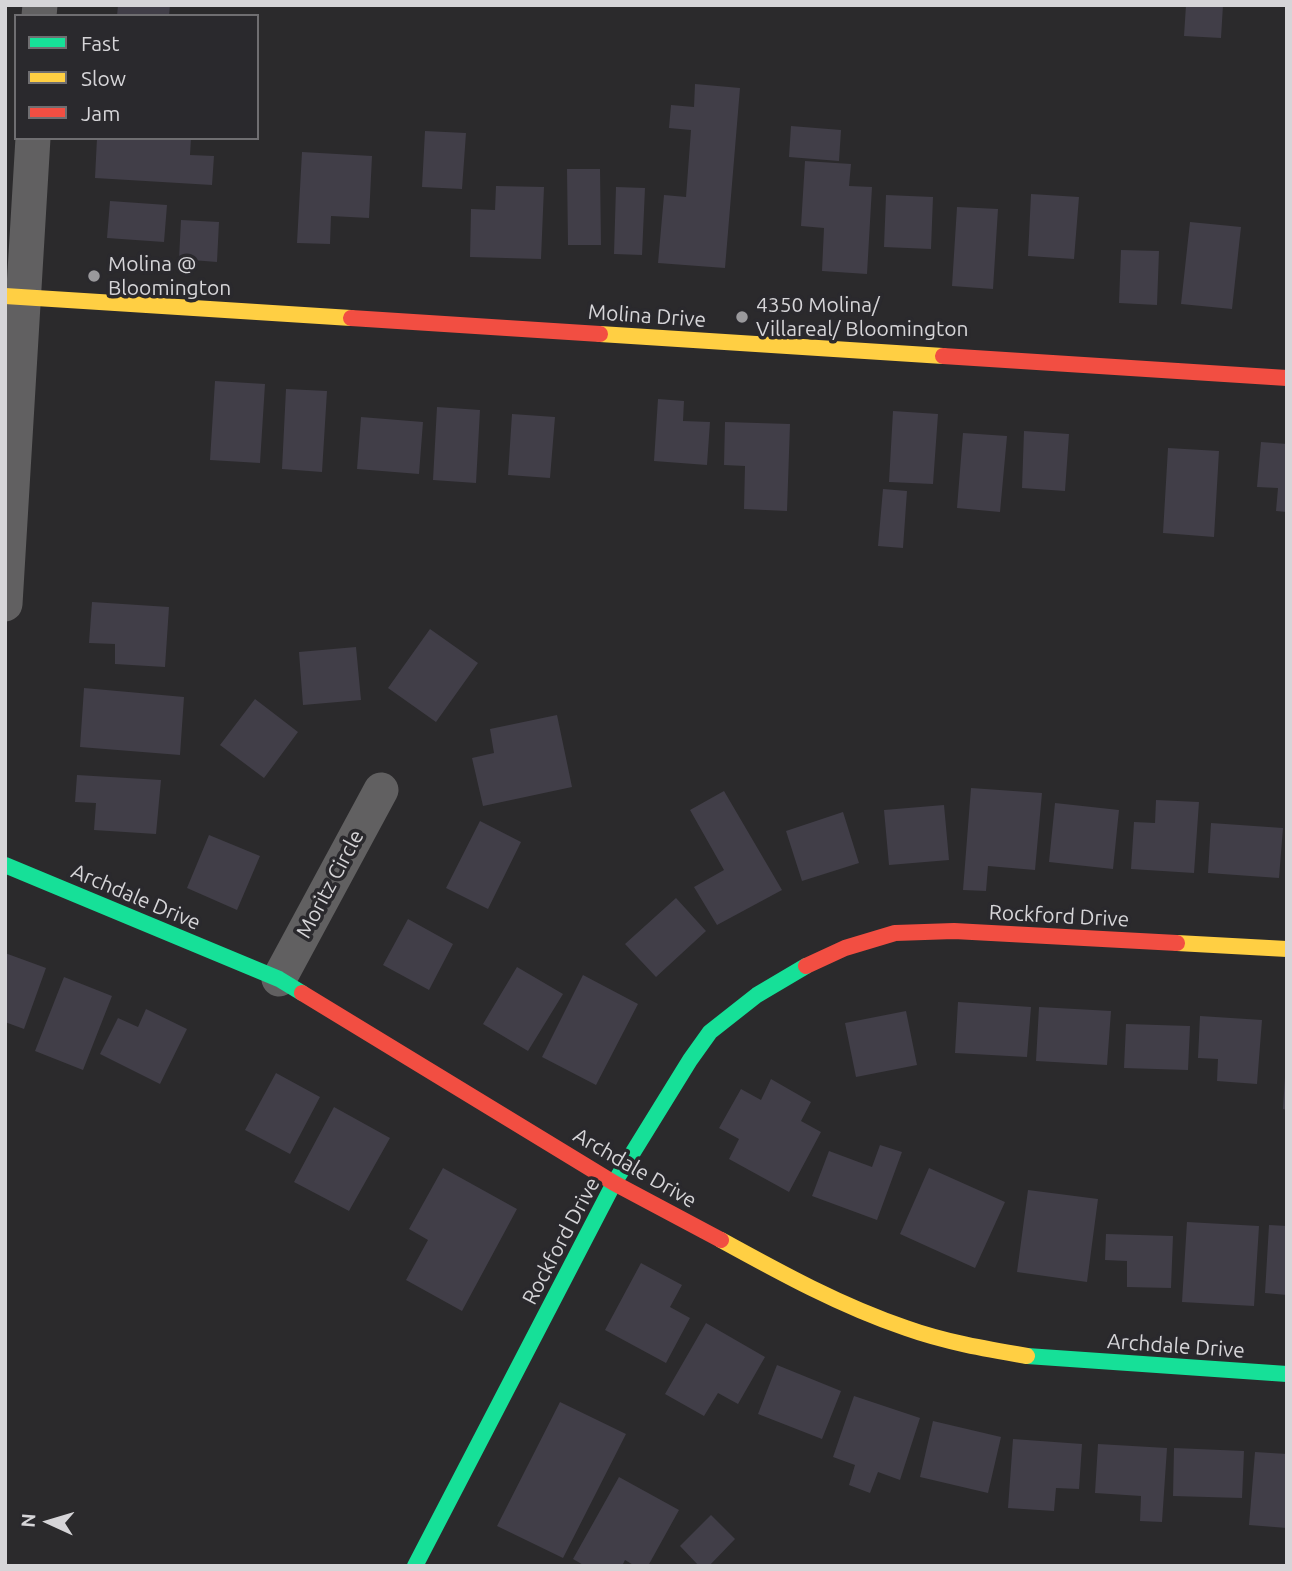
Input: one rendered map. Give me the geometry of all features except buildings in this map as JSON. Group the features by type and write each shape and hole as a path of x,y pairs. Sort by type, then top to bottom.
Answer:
{"street":[{"path":"5,604 15,297 33,140"},
{"name":"Molina Drive","path":"15,297 1287,378"},
{"name":"Moritz Circle","path":"279,979 381,790"},
{"name":"Archdale Drive","path":"5,865 279,979 614,1183 800,1283 906,1328 972,1347 1040,1358 1287,1374"},
{"name":"Rockford Drive","path":"422,1563 614,1183 710,1032 757,995 805,966 845,948 895,933 954,931 1287,949"}],"traffic: fast":[{"path":"5,865 279,979 302,993"},
{"path":"415,1566 614,1183 690,1060 710,1032 757,995 806,966"},
{"path":"1027,1356 1287,1374"}],"traffic: slow":[{"path":"5,296 351,318"},
{"path":"600,334 943,356"},
{"path":"1177,943 1287,949"},
{"path":"721,1240 858,1310 921,1333 1027,1356"}],"traffic: jam":[{"path":"351,318 600,334"},
{"path":"943,356 1287,378"},
{"path":"806,966 845,948 895,933 954,931 1177,943"},
{"path":"302,993 614,1183 721,1240"}],"place":[{"name":"Molina @ Bloomington","path":"94,276"},
{"name":"4350 Molina/ Villareal/ Bloomington","path":"742,317"}]}
